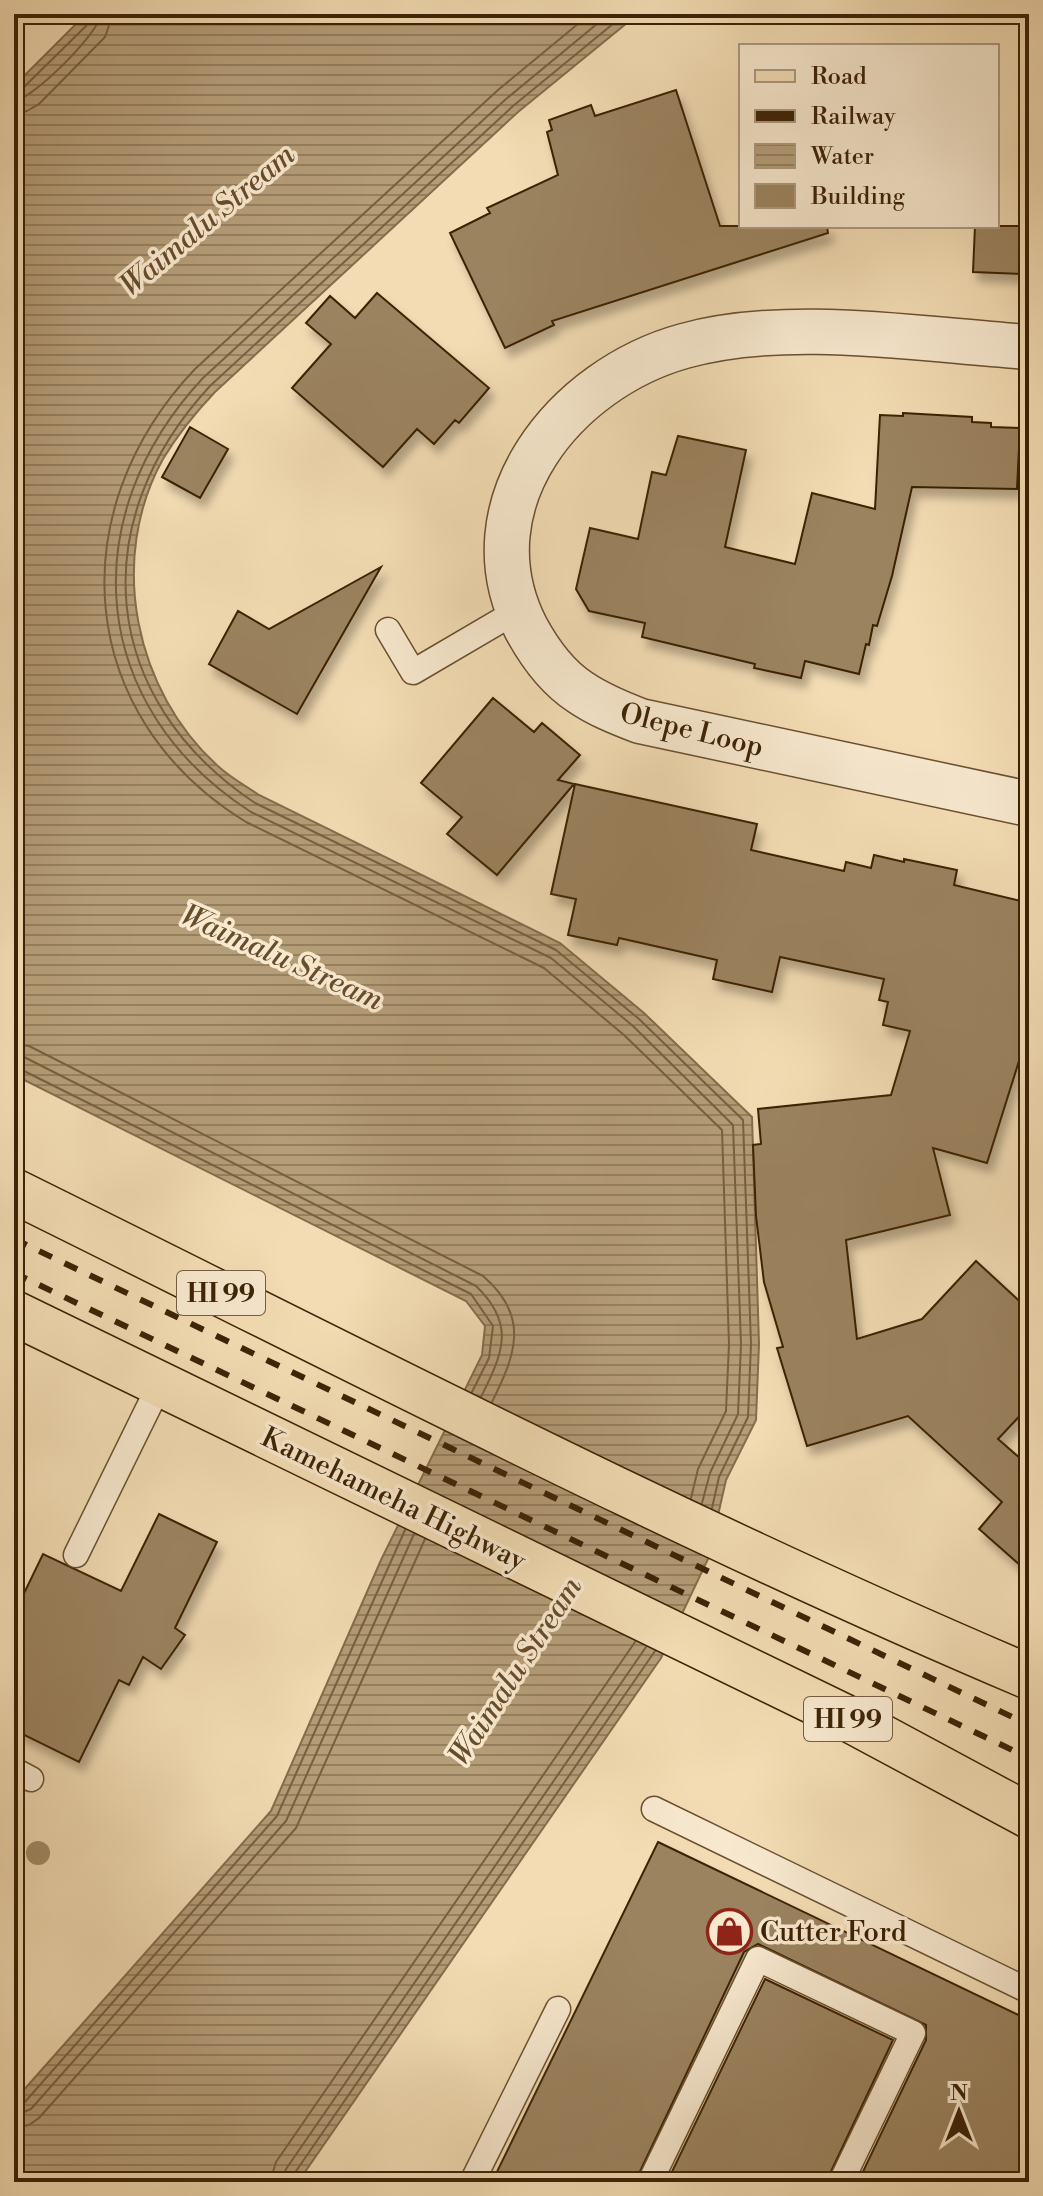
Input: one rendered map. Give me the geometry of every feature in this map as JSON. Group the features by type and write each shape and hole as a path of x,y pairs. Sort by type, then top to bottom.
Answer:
{"main road":[{"name":"HI 99","path":"14,1191 722,1539 890,1618 1029,1677"},
{"name":"Kamehameha Highway","path":"14,1313 843,1716 1029,1816"}],"street":[{"name":"Olepe Loop","path":"1029,347 766,331 682,346 639,363 602,385 572,409 528,466 515,495 509,523 509,584 517,611 534,643 555,670 578,691 640,721 1029,804"}],"lane":[{"path":"388,630 413,672 517,611"},
{"path":"76,1555 160,1384"},
{"path":"654,1809 1029,1991"},
{"path":"650,2182 758,1959 913,2033 841,2182"},
{"path":"472,2182 558,2009"}],"water":[{"name":"Waimalu Stream","path":"86,14 638,14 518,112 215,392 181,432 163,459 146,498 136,539 134,581 138,623 150,663 167,701 190,736 219,767 259,795 560,943 644,1013 752,1117 759,1344 756,1420 726,1480 708,1559 661,1658 298,2182 14,2182 14,2101 271,1811 381,1560 482,1355 485,1326 466,1301 26,1081 14,1071 14,86"}],"building":[{"path":"676,90 720,226 827,228 828,233 552,321 554,325 505,348 450,233 490,213 487,208 558,175 547,132 552,130 549,120 591,105 595,116"},
{"path":"1024,226 1022,274 973,272 975,228"},
{"path":"377,293 489,388 459,423 455,420 434,444 417,429 383,467 292,388 331,344 306,323 330,296 355,318"},
{"path":"903,413 972,417 972,422 991,423 991,427 1020,428 1017,489 912,487 892,576 877,626 873,625 869,645 866,644 859,674 805,661 801,678 642,637 645,623 589,611 576,589 590,528 638,539 652,472 666,475 678,436 746,450 725,547 795,564 812,493 875,509 880,415 903,416"},
{"path":"190,427 228,449 200,498 162,477"},
{"path":"381,567 297,714 209,664 238,611 269,629"},
{"path":"493,698 534,732 542,723 580,755 558,780 574,784 497,875 447,834 462,817 421,783"},
{"path":"575,784 757,824 751,850 844,871 846,862 871,868 874,855 904,862 904,859 957,870 954,885 1029,903 1029,1029 987,1163 933,1148 950,1215 846,1240 857,1339 922,1319 976,1261 1029,1310 1029,1406 998,1439 1029,1466 1029,1573 979,1529 1002,1502 908,1416 807,1446 777,1348 783,1347 764,1282 756,1216 753,1145 761,1144 758,1109 891,1095 910,1031 883,1025 888,1002 879,1000 884,979 780,957 772,992 713,979 717,960 619,938 617,945 568,935 576,899 551,894"},
{"path":"159,1514 217,1542 175,1628 185,1635 161,1669 143,1657 129,1685 119,1680 79,1762 14,1730 14,1614 43,1554 121,1591"},
{"name":"Cutter Ford","path":"658,1842 1029,2020 1029,2154 1015,2182 858,2182 926,2040 926,2025 758,1944 744,1952 635,2182 492,2182"},
{"path":"765,1979 893,2040 826,2182 667,2182"}],"railway":[{"path":"14,1239 1029,1725"},
{"path":"14,1273 1029,1758"}],"place":[{"name":"Cutter Ford","path":"729,1931"}]}
